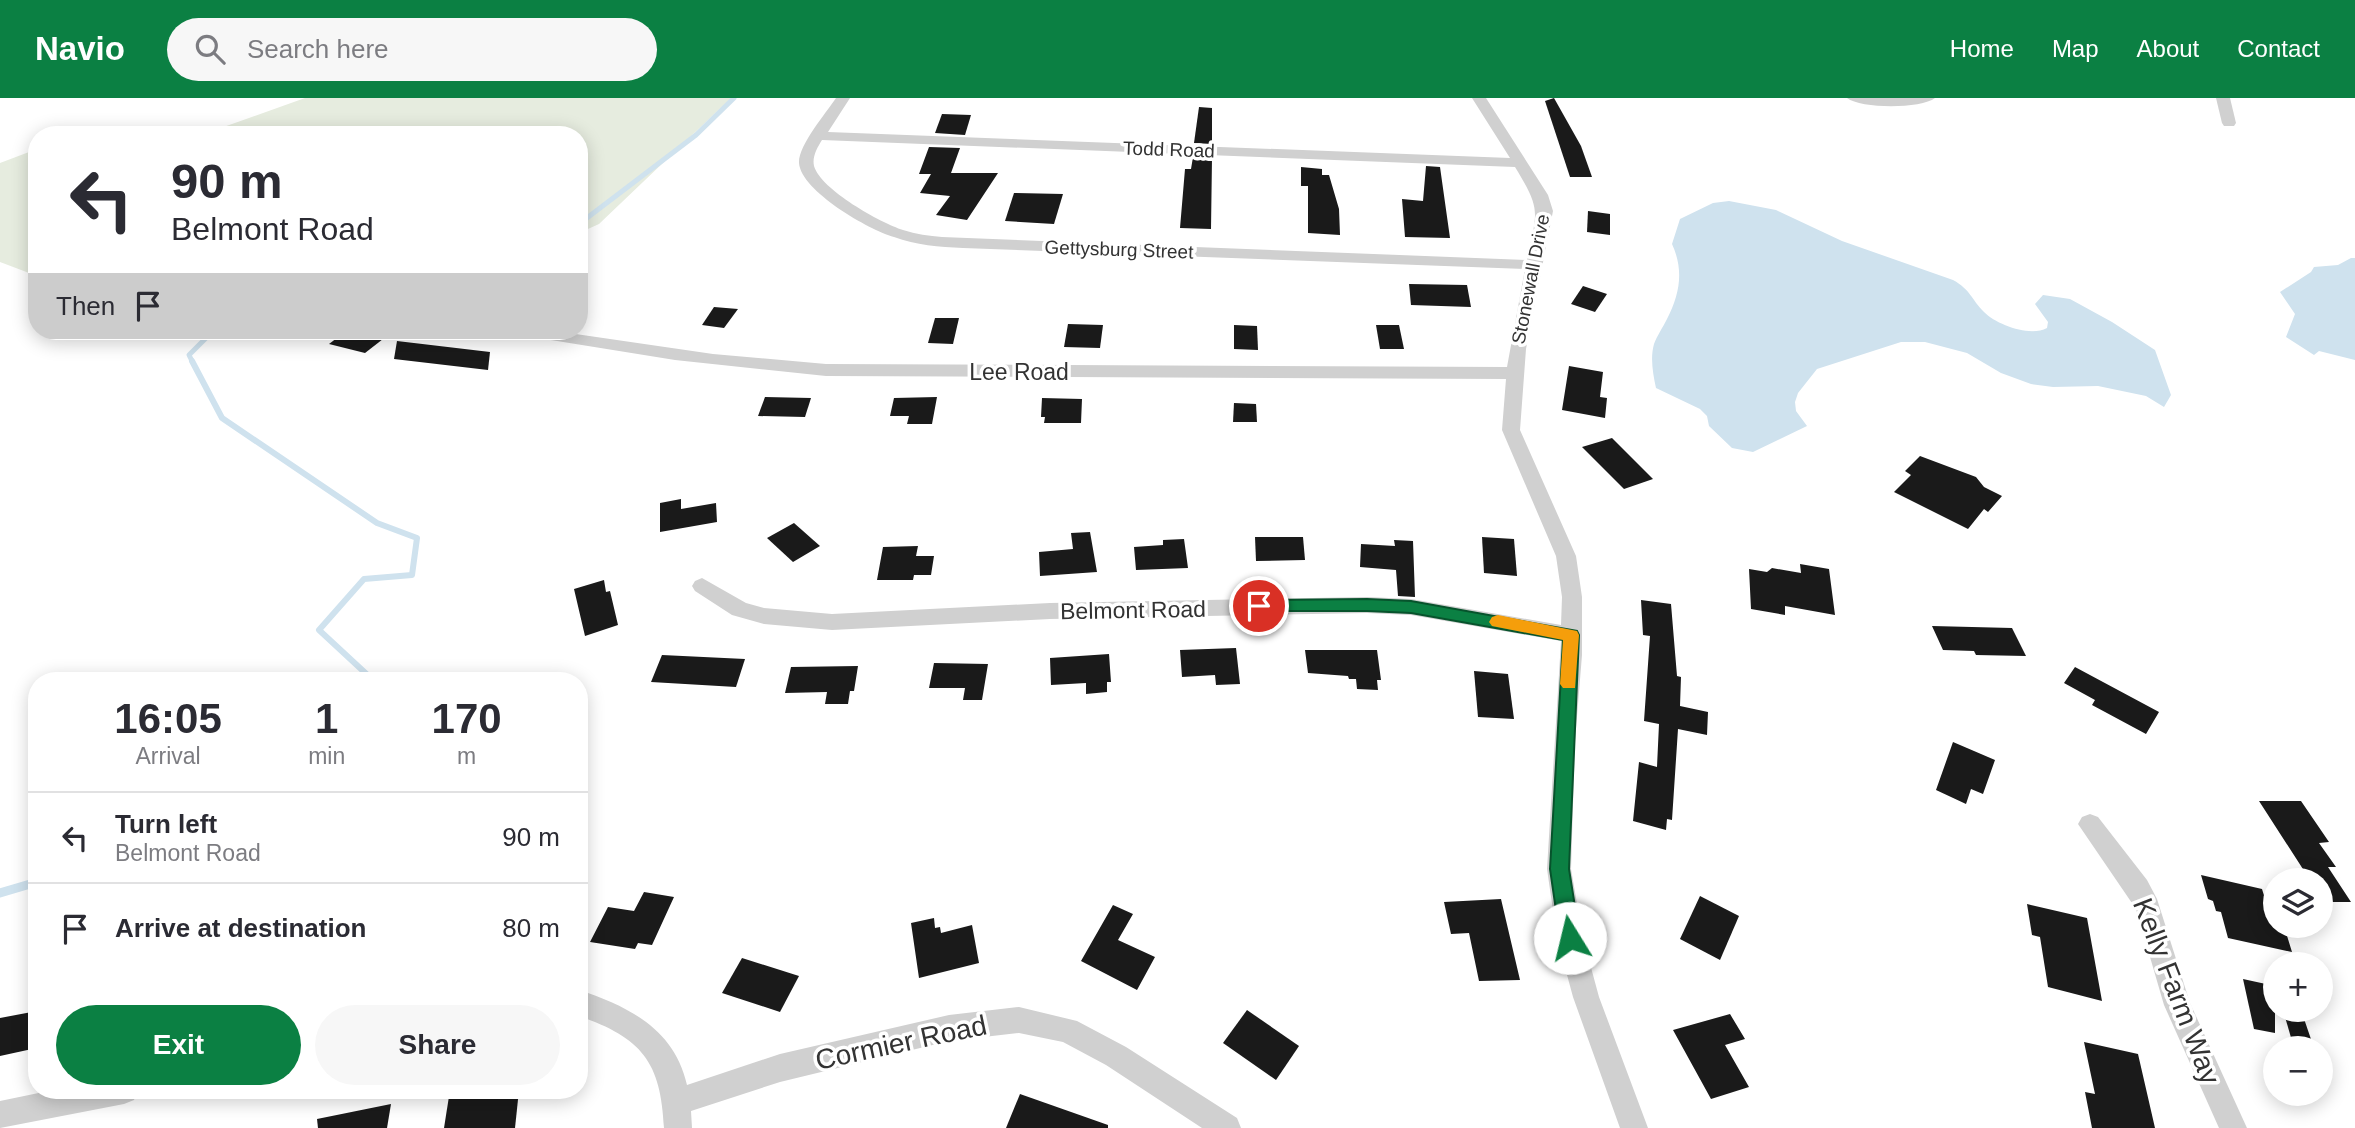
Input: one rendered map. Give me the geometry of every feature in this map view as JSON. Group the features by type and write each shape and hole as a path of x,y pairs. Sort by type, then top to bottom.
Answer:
{"street":[{"name":"Gettysburg Street","path":"843,98 807,157 808,169 818,182 880,227 918,239 985,244 1535,265"},
{"name":"Stonewall Drive","path":"1479,98 1540,195 1545,211 1514,373 1512,436 1566,556 1572,597 1571,635"},
{"path":"1854,98 1902,103 1928,98"},
{"path":"2223,98 2229,123"},
{"name":"Todd Road","path":"818,136 1521,163"},
{"name":"Lee Road","path":"583,340 666,353 826,370 1514,373"},
{"name":"Belmont Road","path":"702,586 739,609 764,617 807,621 934,619 1050,611 1367,605 1411,607 1571,635"},
{"path":"1571,635 1559,869 1570,938 1586,997 1634,1128"},
{"name":"Kelly Farm Way","path":"2090,824 2138,888 2148,907 2177,1005 2233,1128"},
{"path":"588,1006 622,1018 651,1038 667,1066 678,1115"},
{"name":"Cormier Road","path":"678,1115 806,1062 949,1028 1019,1020 1067,1030 1116,1056 1227,1128"},
{"path":"0,1115 79,1099"}],"shaded area":[{"path":"305,98 731,98 599,224 588,229 588,126 226,126"},
{"path":"28,152 28,273 0,262 0,163"}],"water":[{"path":"1729,201 1776,210 1842,241 1953,280 1964,287 1990,317 2014,328 2032,331 2047,328 2048,322 2035,304 2043,295 2070,299 2155,350 2171,395 2164,407 2146,396 2098,386 2053,387 2031,384 2001,373 1967,353 1925,342 1901,342 1817,369 1798,393 1795,402 1796,411 1807,426 1753,452 1732,448 1709,426 1707,416 1700,409 1656,388 1652,360 1654,344 1671,310 1679,282 1678,263 1672,244 1680,219 1713,203"},
{"path":"2355,258 2355,360 2319,351 2314,355 2286,337 2295,314 2280,292 2311,272 2314,267 2338,265"}],"building":[{"path":"1554,98 1581,146 1592,177 1570,177 1545,101"},
{"path":"1199,107 1212,108 1212,144 1194,143"},
{"path":"942,114 971,115 965,135 935,133"},
{"path":"929,147 960,148 951,173 998,173 967,220 936,215 950,196 920,193 931,174 919,174"},
{"path":"1193,157 1212,158 1211,229 1180,228 1185,169 1191,169"},
{"path":"1426,166 1440,167 1450,238 1405,237 1402,199 1423,201"},
{"path":"1301,167 1322,169 1322,175 1329,175 1339,209 1340,235 1308,233 1308,186 1301,186"},
{"path":"1014,193 1063,194 1054,224 1005,221"},
{"path":"1588,211 1610,214 1610,235 1587,232"},
{"path":"1409,284 1467,285 1471,307 1411,305"},
{"path":"1583,286 1607,294 1595,312 1571,304"},
{"path":"714,307 738,309 724,328 702,325"},
{"path":"935,318 959,318 953,344 928,343"},
{"path":"1068,324 1103,325 1100,348 1064,347"},
{"path":"1234,325 1257,326 1258,350 1234,349"},
{"path":"1376,325 1399,325 1404,349 1380,349"},
{"path":"334,340 382,340 365,353 329,344"},
{"path":"397,341 490,352 488,370 394,359"},
{"path":"1569,366 1603,372 1600,397 1607,398 1605,418 1562,410"},
{"path":"765,397 811,398 805,417 758,416"},
{"path":"937,397 932,424 907,424 909,416 890,416 894,398"},
{"path":"1042,398 1082,399 1081,423 1044,423 1045,417 1041,417"},
{"path":"1234,403 1256,404 1257,422 1233,422"},
{"path":"1612,438 1653,479 1624,489 1582,447"},
{"path":"1920,456 1976,477 1984,487 2002,496 1988,512 1984,509 1968,529 1894,492 1911,475 1905,471"},
{"path":"681,499 681,509 716,503 717,522 660,532 660,503"},
{"path":"794,523 820,546 793,562 767,538"},
{"path":"1090,532 1097,572 1040,576 1039,552 1073,549 1071,533"},
{"path":"1255,537 1303,537 1305,560 1256,561"},
{"path":"1482,537 1514,539 1517,576 1484,573"},
{"path":"1184,539 1188,568 1136,570 1134,547 1163,545 1163,540"},
{"path":"1394,540 1413,541 1415,597 1398,596 1396,570 1360,567 1361,544 1395,546"},
{"path":"918,546 916,556 934,556 931,575 914,575 913,580 877,580 883,547"},
{"path":"1800,564 1829,569 1835,615 1785,606 1785,615 1751,609 1749,569 1767,572 1772,568 1801,573"},
{"path":"604,580 606,592 610,591 618,625 585,636 574,589"},
{"path":"1641,600 1671,604 1677,676 1681,677 1680,706 1708,712 1707,735 1678,729 1672,820 1667,819 1666,830 1633,821 1639,762 1657,767 1659,724 1644,721 1650,636 1643,635"},
{"path":"1932,626 2012,628 2026,656 1976,655 1974,651 1943,650"},
{"path":"1236,648 1240,684 1216,685 1215,675 1182,677 1180,650"},
{"path":"1305,650 1377,650 1381,680 1377,680 1378,690 1357,689 1356,679 1349,679 1348,676 1308,673"},
{"path":"1109,654 1111,682 1107,682 1107,692 1086,694 1086,683 1051,685 1050,658"},
{"path":"662,655 745,659 736,687 651,682"},
{"path":"934,663 988,664 982,700 963,700 965,688 929,688"},
{"path":"858,666 854,691 850,691 848,704 825,704 827,692 785,693 791,667"},
{"path":"2075,667 2159,712 2146,734 2092,705 2095,700 2064,683"},
{"path":"1474,671 1508,674 1514,719 1478,717"},
{"path":"1953,742 1995,760 1983,794 1971,789 1966,804 1936,790"},
{"path":"2259,801 2301,801 2329,842 2319,843 2336,867 2302,868"},
{"path":"2201,875 2262,889 2263,938 2288,938 2292,952 2228,938 2221,912 2216,911 2213,901 2208,899"},
{"path":"2333,875 2351,902 2333,902"},
{"path":"644,892 674,897 652,945 638,943 635,949 590,942 608,907 634,911"},
{"path":"1700,896 1739,916 1720,960 1680,939"},
{"path":"1501,899 1520,980 1479,981 1469,933 1451,934 1444,902"},
{"path":"2027,904 2087,918 2102,1001 2048,987 2040,937 2032,935"},
{"path":"1113,905 1133,914 1118,940 1155,957 1137,990 1081,961"},
{"path":"934,918 935,928 940,927 941,933 972,925 979,963 919,978 911,923"},
{"path":"742,958 799,976 780,1012 722,993"},
{"path":"2243,979 2263,983 2263,1022 2275,1022 2275,1033 2254,1029"},
{"path":"1247,1010 1299,1046 1276,1080 1223,1043"},
{"path":"28,1013 28,1050 0,1056 0,1018"},
{"path":"1730,1014 1745,1039 1725,1045 1749,1087 1711,1099 1673,1030"},
{"path":"2286,1022 2305,1022 2310,1036 2291,1036"},
{"path":"2084,1042 2138,1054 2155,1128 2092,1128 2085,1092 2095,1094"},
{"path":"1020,1094 1108,1125 1108,1128 1006,1128"},
{"path":"449,1099 518,1099 515,1128 444,1128"},
{"path":"391,1104 387,1128 318,1128 317,1119"}],"waterway":[{"path":"588,217 696,135 734,98"},
{"path":"192,361 189,355 204,340"},
{"path":"192,361 222,418 377,523 417,538 412,575 364,579 319,630 364,672"},
{"path":"0,893 28,885"}],"slow traffic":[{"path":"1498,622 1571,635 1569,684"}],"route":[{"path":"1259,606 1411,607 1571,635 1559,869 1570,938"}]}
